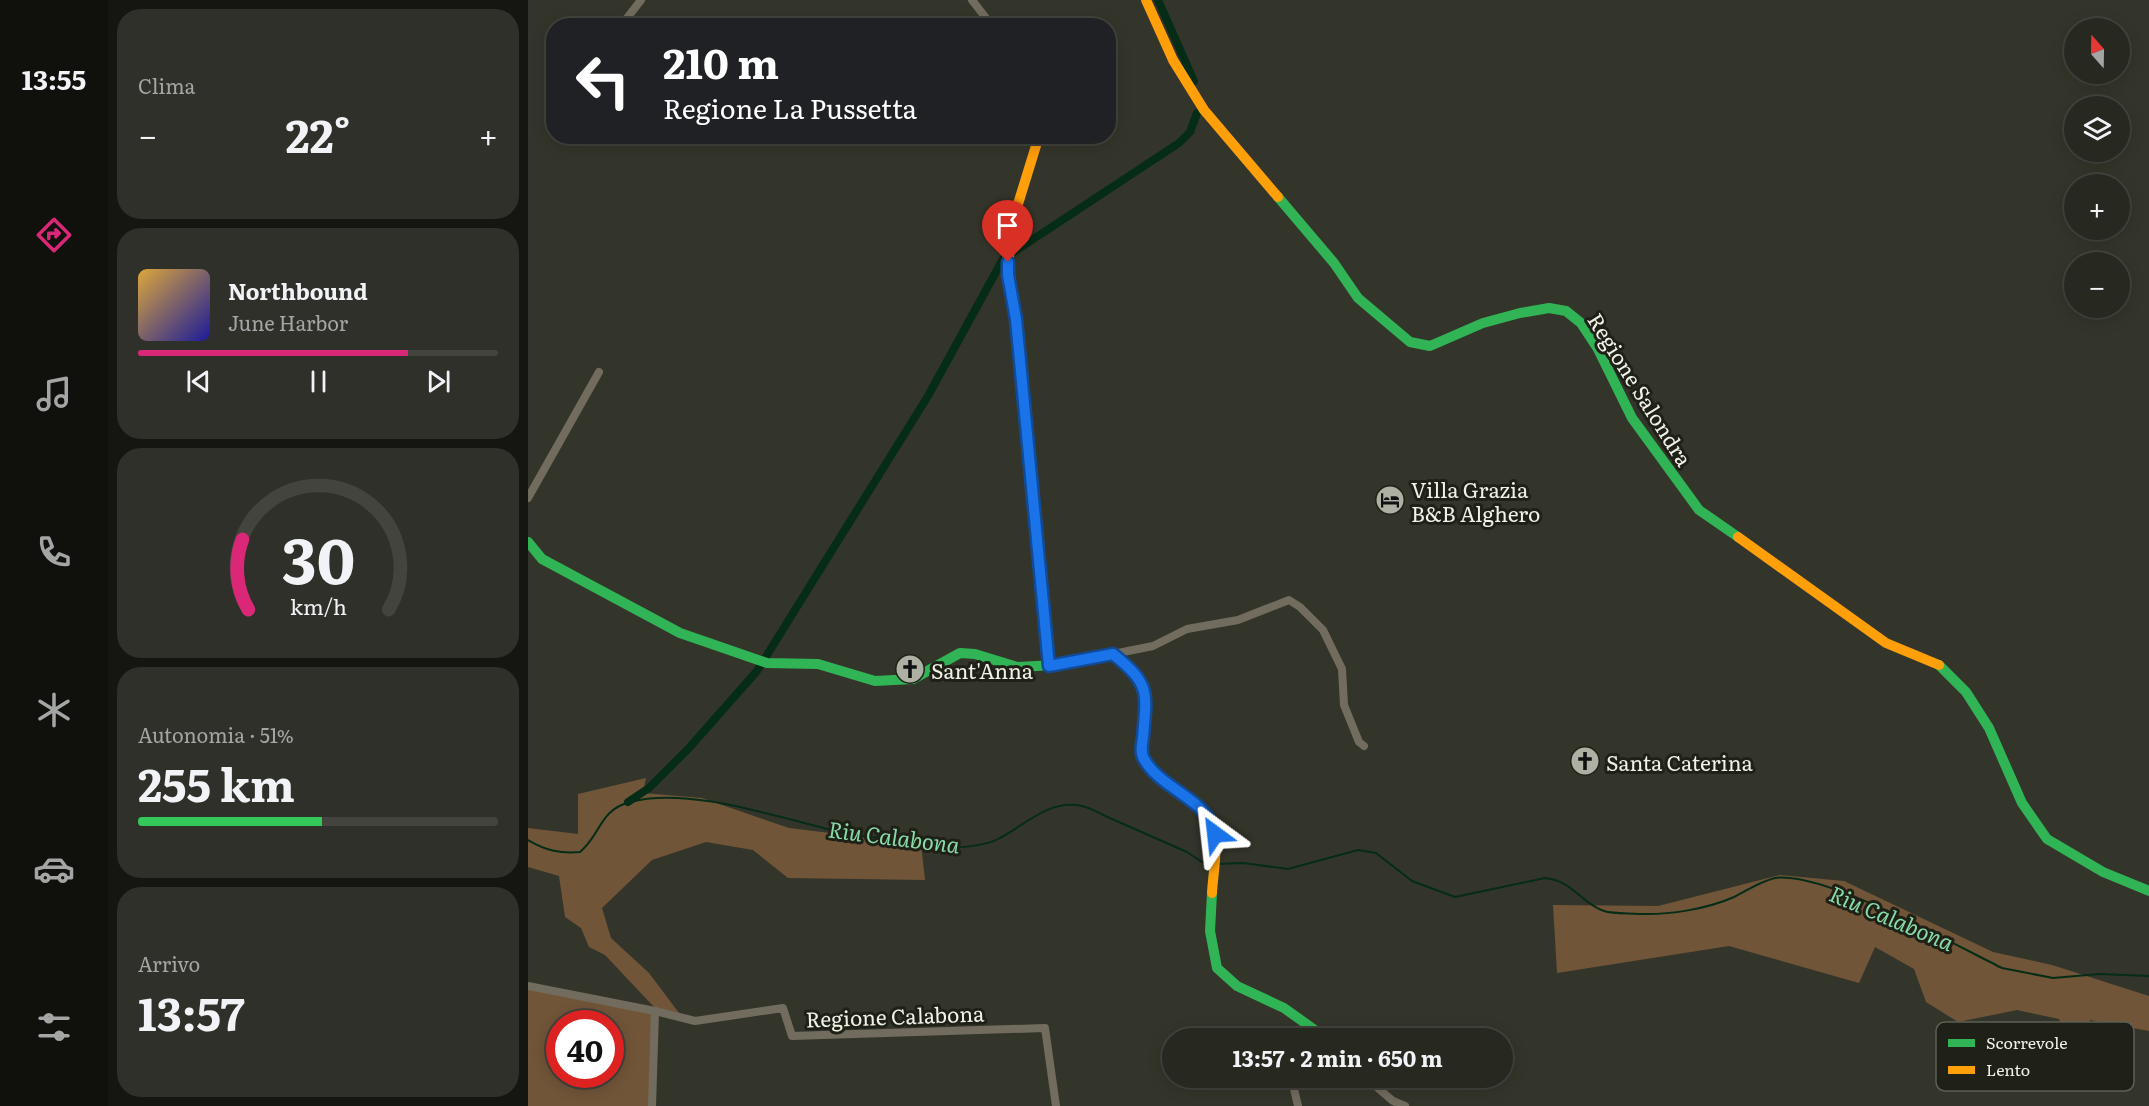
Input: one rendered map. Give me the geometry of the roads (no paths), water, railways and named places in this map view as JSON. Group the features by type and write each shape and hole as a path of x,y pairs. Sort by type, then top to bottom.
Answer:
{"street":[{"path":"627,18 641,0"},
{"path":"972,0 986,18"},
{"name":"Regione Salondra","path":"1146,0 1173,60 1204,110 1334,263 1358,297 1410,342 1430,346 1483,323 1520,313 1549,308 1566,311 1581,323 1598,349 1632,418 1690,501 1699,510 1886,643 1943,667 1966,692 1989,728 2022,802 2047,839 2103,872 2149,891"},
{"path":"1037,144 1020,197 1010,248 1008,275 1016,319 1049,666"},
{"path":"528,498 599,372"},
{"path":"528,542 542,559 680,633 761,662 818,664 875,681 912,679 960,653 975,654 1017,667 1049,666 1113,654 1153,645 1186,629 1239,620 1289,600 1300,607 1323,630 1342,669 1344,705 1359,742 1364,746"},
{"path":"1113,654 1131,669 1144,685 1146,701 1142,751 1144,760 1166,783 1206,814 1213,824 1210,931 1217,968 1237,986 1284,1008 1307,1028"},
{"path":"528,986 655,1011 652,1106"},
{"name":"Regione Calabona","path":"655,1011 695,1021 783,1008 792,1036 1045,1028 1056,1106"},
{"path":"1294,1088 1298,1106"},
{"path":"1378,1088 1393,1101 1405,1106"}],"waterway":[{"path":"1158,0 1194,81"},
{"path":"628,802 649,788 689,748 757,671 928,396 1003,259 1179,143 1190,132 1197,113"},
{"name":"Riu Calabona","path":"528,840 553,850 580,852 606,817 620,806 655,798 682,798 741,807 853,835 904,839 933,847 958,847 994,841 1049,809 1070,805 1090,808 1187,852 1202,862 1211,863"},
{"name":"Riu Calabona","path":"1216,864 1243,863 1288,869 1358,850 1376,853 1412,881 1455,897 1545,878 1563,883 1590,904 1604,911 1640,914 1700,908 1734,897 1775,878 1796,879 1824,885 1889,911 2002,968 2053,978 2099,974 2149,976"}],"place":[{"name":"Villa Grazia B&B Alghero","path":"1390,500"},
{"name":"Sant'Anna","path":"910,669"},
{"name":"Santa Caterina","path":"1585,761"}]}
